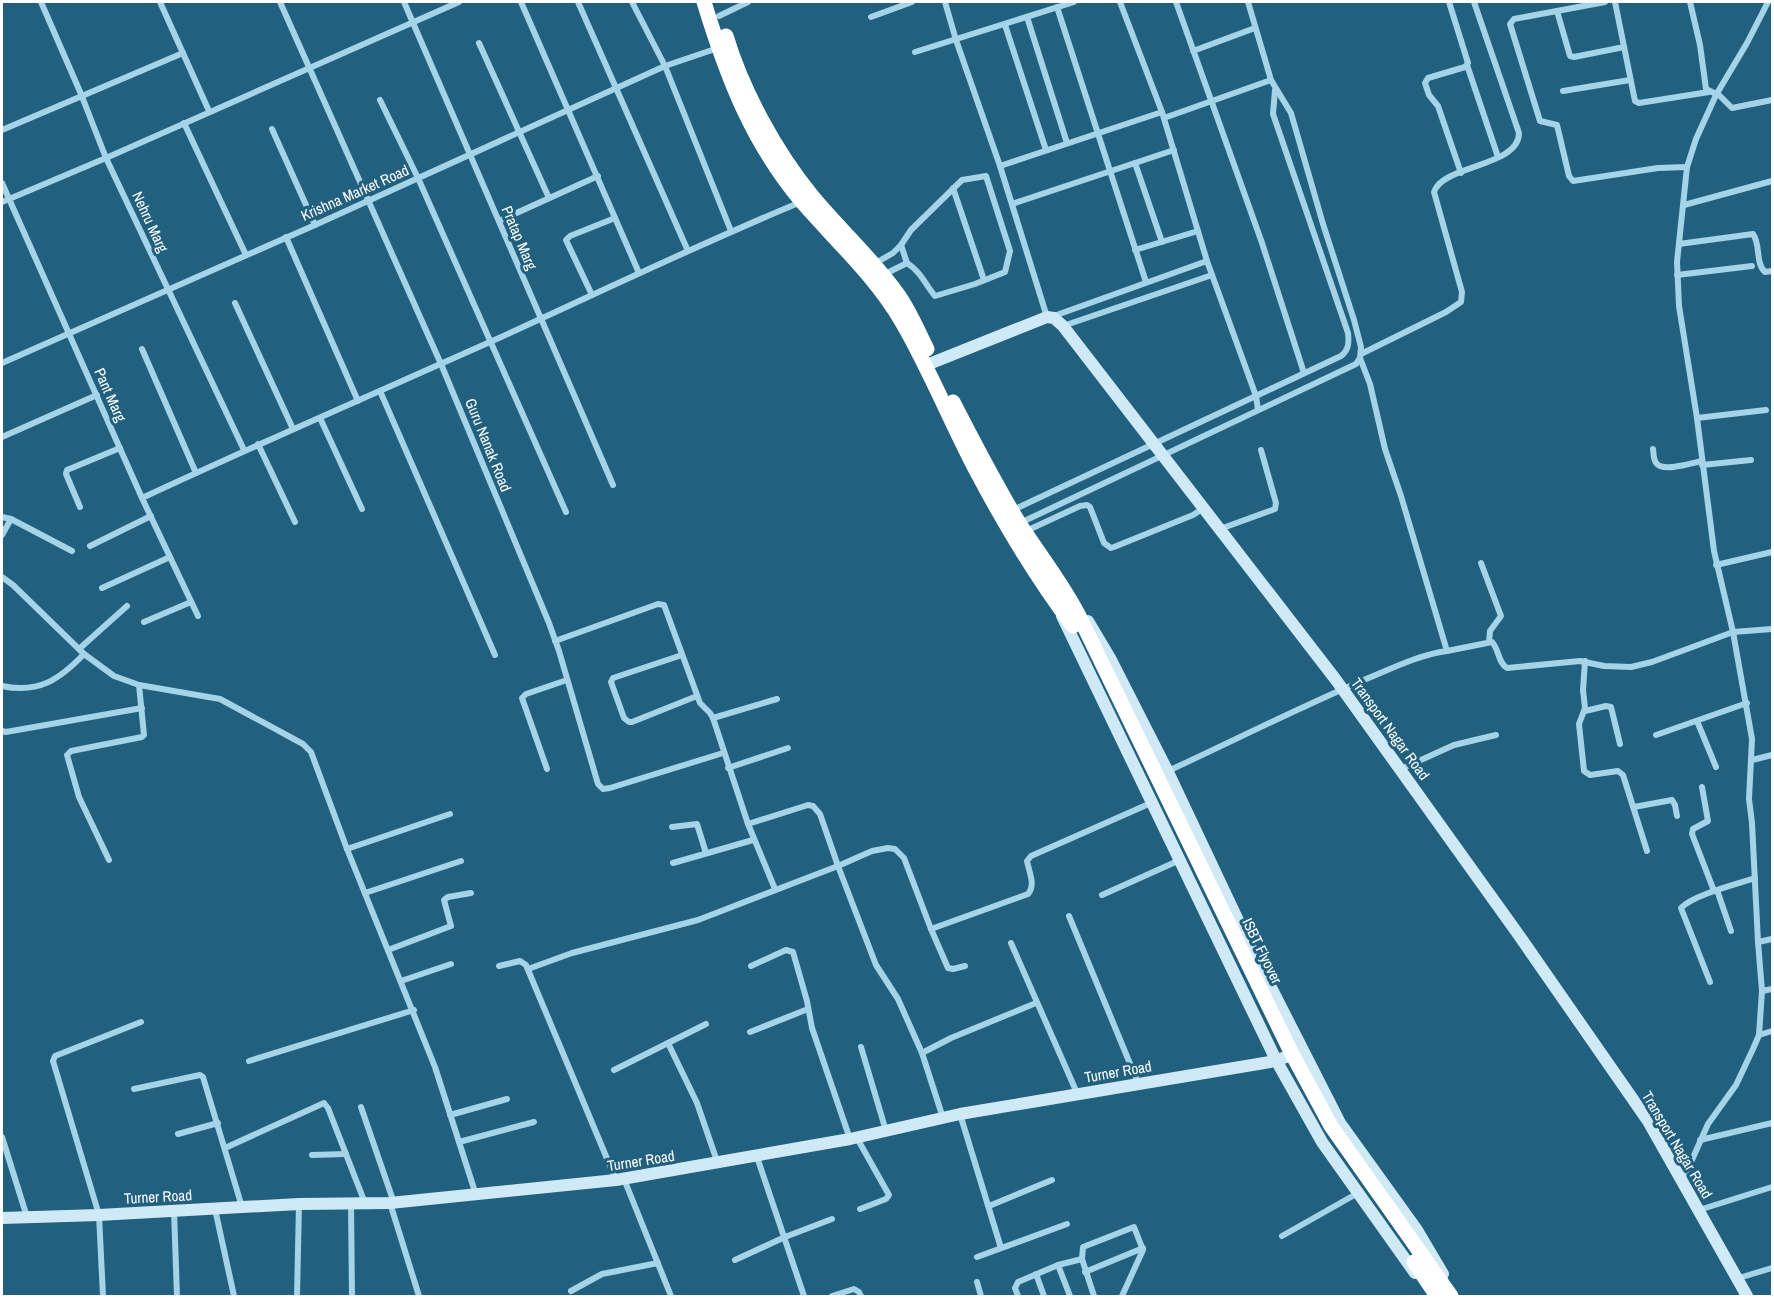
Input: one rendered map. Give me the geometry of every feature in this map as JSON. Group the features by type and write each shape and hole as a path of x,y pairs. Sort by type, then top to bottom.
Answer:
{"highway":[{"path":"704,2 737,98 760,143 802,202 877,285 902,322 929,364 1066,604"},
{"path":"717,9 728,45 747,92 771,136 811,195 878,270 911,316 929,364 980,478 1066,604"},
{"name":"ISBT Flyover","path":"1066,604 1291,1052 1331,1126 1451,1296"},
{"name":"ISBT Flyover","path":"1077,623 1285,1057 1324,1133 1437,1296"}],"main road":[{"path":"929,364 1049,317"},
{"name":"Transport Nagar Road","path":"1049,317 1063,326 1401,769 1648,1121 1747,1296"},
{"path":"1066,604 1085,615 1110,658 1168,771 1302,1052 1340,1123 1417,1230 1457,1296"},
{"path":"1066,604 1066,627 1276,1060 1322,1142 1402,1252 1430,1296"},
{"name":"Turner Road","path":"2,1218 299,1204 392,1203 620,1180 757,1157 960,1114 1276,1060 1302,1052"}],"street":[{"name":"Nehru Marg","path":"41,2 106,158 244,450"},
{"path":"160,2 208,111"},
{"name":"Guru Nanak Road","path":"280,2 441,364 555,641 600,787 610,788 723,753"},
{"name":"Pratap Marg","path":"404,2 613,484"},
{"path":"2,202 459,2"},
{"path":"521,2 639,273"},
{"path":"578,2 688,251"},
{"path":"632,2 665,66 731,231"},
{"path":"717,9 748,2"},
{"path":"871,17 912,2"},
{"path":"945,2 1049,317 1207,261"},
{"path":"915,52 1074,2"},
{"path":"1120,2 1163,115 1207,261 1256,396 1258,410"},
{"path":"1176,2 1262,243 1304,373"},
{"path":"1248,2 1271,80 1291,113 1320,216 1354,320 1385,449 1447,651"},
{"path":"1449,2 1468,60 1467,65 1498,157"},
{"path":"1019,522 1356,364 1361,356 1461,302 1462,292 1434,192 1438,183 1510,152 1516,145 1519,134 1474,2"},
{"path":"1605,2 1571,5 1557,11 1514,19 1510,24 1538,117 1542,123 1557,125 1571,179 1578,182 1658,168 1687,167"},
{"path":"1615,2 1634,98 1639,103 1709,92 1722,97 1732,108 1773,100"},
{"path":"1690,2 1703,57 1705,86 1709,92"},
{"path":"1683,1180 1700,1140 1714,1115 1741,1077 1759,1035 1762,991 1749,799 1752,739 1733,632 1716,565 1686,357 1677,275 1679,244 1687,167 1696,139 1716,95 1747,44 1768,2"},
{"path":"1057,7 1146,282"},
{"path":"1557,11 1570,56 1624,47"},
{"path":"1028,17 1067,143"},
{"path":"1005,25 1046,150"},
{"path":"1193,51 1255,28"},
{"path":"479,43 549,198"},
{"name":"Krishna Market Road","path":"2,363 315,225 665,66 719,48"},
{"path":"2,130 81,94 183,53"},
{"path":"1461,173 1437,106 1425,83 1428,78 1467,65"},
{"path":"1000,166 1067,143 1212,102 1271,80"},
{"path":"1563,91 1630,80"},
{"path":"1019,522 1154,444 1341,356 1347,350 1348,333 1273,114 1275,90"},
{"path":"380,100 418,178 566,512"},
{"path":"184,123 246,255"},
{"path":"272,129 315,225"},
{"path":"1012,204 1174,150"},
{"path":"1135,163 1162,242"},
{"path":"499,221 598,176"},
{"path":"878,270 902,245 911,230 962,180 986,176 1010,251 1005,272 935,296 927,288 921,275 907,263 902,245"},
{"path":"1684,205 1773,181"},
{"name":"Pant Marg","path":"2,183 142,498 198,616"},
{"path":"953,188 984,280"},
{"path":"142,498 731,231 802,202"},
{"path":"1311,220 1320,216"},
{"path":"592,295 566,240 570,236 615,218"},
{"path":"1135,250 1198,231"},
{"path":"1679,244 1753,234 1756,238 1760,267 1765,272 1773,271"},
{"path":"286,237 358,401"},
{"path":"878,270 907,263"},
{"path":"1677,275 1752,266"},
{"path":"1063,326 1212,275"},
{"path":"235,303 293,429"},
{"path":"142,349 196,473"},
{"path":"1347,350 1361,356"},
{"path":"380,391 495,655"},
{"path":"2,437 97,395"},
{"path":"1696,418 1766,410"},
{"path":"320,418 362,509"},
{"path":"258,444 295,522"},
{"path":"80,507 66,474 67,470 120,448"},
{"path":"1653,449 1654,460 1657,465 1664,468 1751,459"},
{"path":"1220,530 1275,509 1276,503 1261,450"},
{"path":"1083,493 1104,543 1111,548 1193,515 1204,508"},
{"path":"1019,522 1087,505"},
{"path":"90,546 151,516"},
{"path":"2,517 11,519 72,551"},
{"path":"2,535 11,519"},
{"path":"1716,565 1773,552"},
{"path":"102,588 170,558"},
{"path":"1480,563 1501,616 1493,626 1489,642"},
{"path":"2,578 13,585 82,652 114,676 139,686 220,699 303,744 314,758 347,849 435,1066 476,1195"},
{"path":"144,622 191,602"},
{"path":"555,641 661,604 665,608 697,696 712,718 753,840 775,889"},
{"path":"2,686 25,687 52,681 64,675 82,652 127,606"},
{"path":"1168,771 1342,689 1413,660 1447,651 1489,642 1494,643 1503,665 1507,668 1585,661 1620,667 1642,665 1733,632 1773,629"},
{"path":"682,655 613,678 612,682 624,718 632,722 697,696"},
{"path":"1585,661 1583,690 1585,711 1579,724 1584,771 1590,775 1620,772 1625,778 1647,851"},
{"path":"547,769 522,698 526,694 567,680"},
{"path":"109,860 79,796 68,763 68,753 142,737 144,735 139,686"},
{"path":"712,718 777,699"},
{"path":"1656,735 1747,703"},
{"path":"1585,711 1611,707 1620,744"},
{"path":"2,731 142,708"},
{"path":"1697,721 1716,768"},
{"path":"1401,769 1454,745 1496,735"},
{"path":"728,768 788,748"},
{"path":"1752,760 1773,755"},
{"path":"1702,787 1708,821 1693,829 1692,834 1731,931"},
{"path":"1634,807 1672,800 1677,816"},
{"path":"931,929 1028,894 1031,892 1032,884 1027,861 1031,856 1152,803"},
{"path":"748,824 808,805 813,806 820,814 879,970 898,999 922,1053 943,1118"},
{"path":"347,849 450,814"},
{"path":"672,827 696,824 706,853"},
{"path":"673,863 753,840"},
{"path":"528,969 572,953 698,920 872,851 888,848 895,849 904,858 948,968 965,966"},
{"path":"1102,895 1180,860"},
{"path":"365,893 461,861"},
{"path":"1710,982 1681,908 1687,903 1716,891 1755,878"},
{"path":"388,950 451,926 444,900 471,893"},
{"path":"1069,916 1138,1083"},
{"path":"1758,942 1773,939"},
{"path":"1011,943 1077,1094"},
{"path":"751,966 786,950 792,951 820,1056 853,1138 889,1195 886,1199 860,1209"},
{"path":"499,966 520,961 528,969 671,1296"},
{"path":"401,981 451,964"},
{"path":"1762,991 1773,989"},
{"path":"922,1053 951,1038 1036,1003"},
{"path":"750,1032 808,1008"},
{"path":"249,1061 414,1010"},
{"path":"103,1296 99,1215 53,1059 55,1056 141,1022"},
{"path":"614,1070 706,1024"},
{"path":"1759,1035 1773,1031"},
{"path":"668,1043 697,1103 718,1164"},
{"path":"861,1047 886,1131"},
{"path":"134,1089 200,1075 204,1080 218,1123 242,1208"},
{"path":"450,1115 507,1099"},
{"path":"225,1148 322,1103 327,1106 365,1203"},
{"path":"361,1107 419,1296"},
{"path":"960,1114 1001,1248"},
{"path":"459,1142 534,1122"},
{"path":"178,1134 218,1123"},
{"path":"1700,1140 1773,1123"},
{"path":"2,1137 27,1217"},
{"path":"312,1155 346,1154"},
{"path":"757,1157 804,1296"},
{"path":"989,1206 1052,1180"},
{"path":"1698,1210 1773,1187"},
{"path":"1282,1236 1358,1193"},
{"path":"351,1203 352,1296"},
{"path":"297,1296 299,1204"},
{"path":"214,1209 234,1296"},
{"path":"174,1211 177,1296"},
{"path":"735,1260 785,1236 832,1219"},
{"path":"977,1257 1067,1224"},
{"path":"1094,1296 1082,1259 1084,1245 1132,1227 1137,1229 1143,1248 1122,1296"},
{"path":"1085,1272 1143,1248"},
{"path":"1018,1296 1016,1282 1058,1265 1082,1259"},
{"path":"571,1291 602,1274 658,1263"},
{"path":"1058,1265 1070,1296"},
{"path":"1738,1278 1773,1268"},
{"path":"1036,1274 1044,1296"},
{"path":"977,1282 981,1296"},
{"path":"832,1296 854,1289 861,1296"}]}
